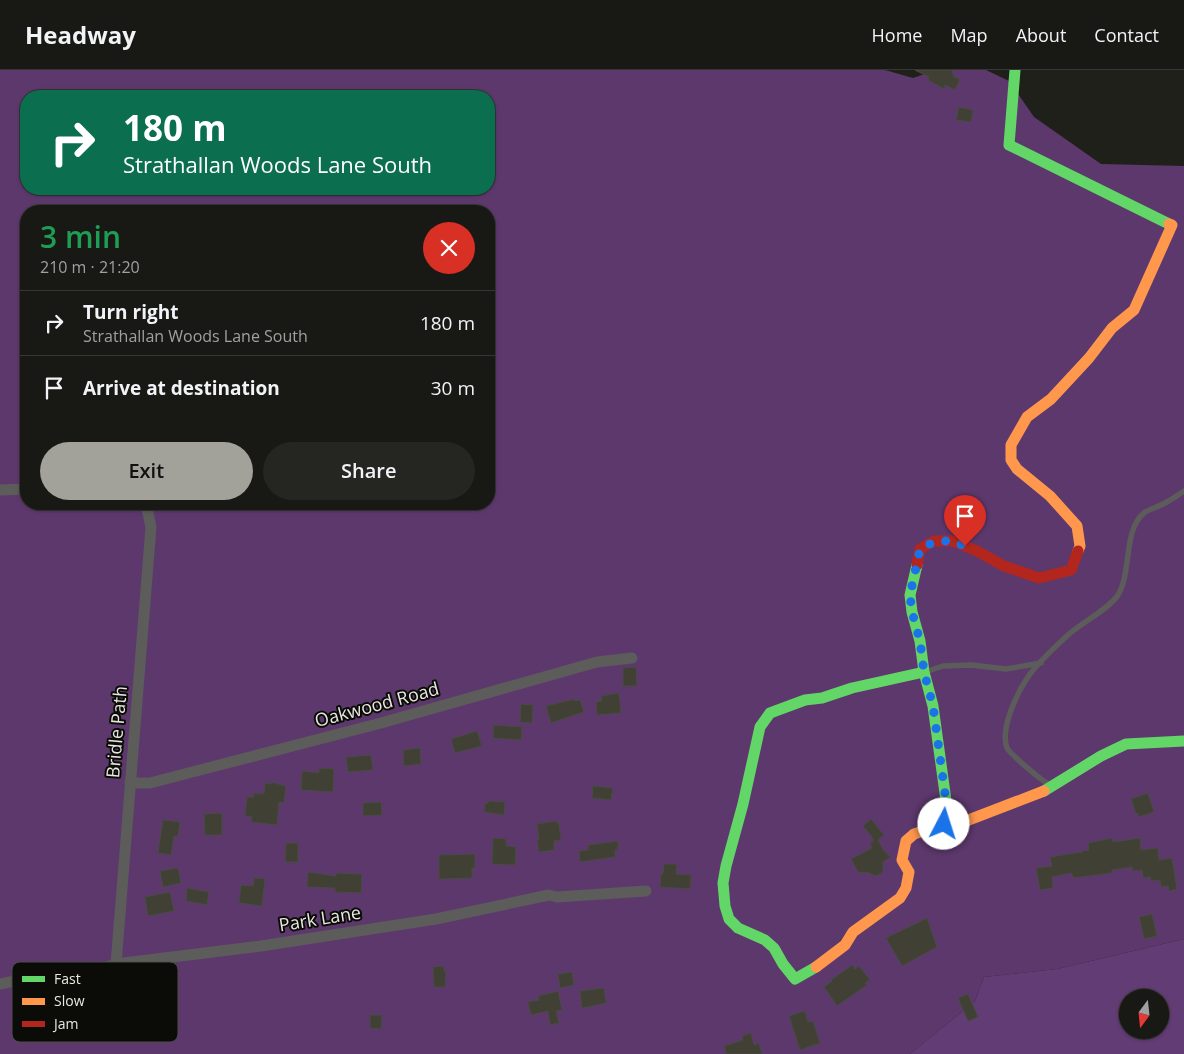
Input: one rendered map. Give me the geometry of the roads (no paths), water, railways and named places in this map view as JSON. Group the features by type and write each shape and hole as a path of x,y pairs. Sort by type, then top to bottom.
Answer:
{"street":[{"path":"944,824 948,815 933,706 924,672 920,641 912,612 910,595 920,549 934,541 953,542 976,551 1004,566 1039,578 1071,570 1080,546 1077,526 1050,496 1017,469 1012,460 1011,445 1027,417 1051,399 1089,358 1112,328 1134,310 1172,224 1009,145 1015,70"},
{"path":"0,490 20,488"},
{"name":"Bridle Path","path":"116,962 151,527 147,510"},
{"name":"Oakwood Road","path":"130,783 150,782 381,723 597,662 632,658"},
{"path":"924,672 852,688 822,698 805,700 770,713 760,727 743,804 724,875 725,906 729,919 738,928 765,940 774,948 783,964 795,979 813,969 845,945 853,932 900,898 906,888 909,872 902,860 906,841 914,834 944,824 966,820 1043,791 1101,756 1126,744 1184,742"},
{"name":"Park Lane","path":"132,962 262,946 436,919 549,895 557,897 646,891"}],"lane":[{"path":"1051,786 1008,748 1005,734 1009,717 1026,678 1068,635 1118,596 1126,573 1133,529 1144,513 1166,503 1184,491"},
{"path":"924,672 943,666 972,665 1006,668 1041,663"}]}
